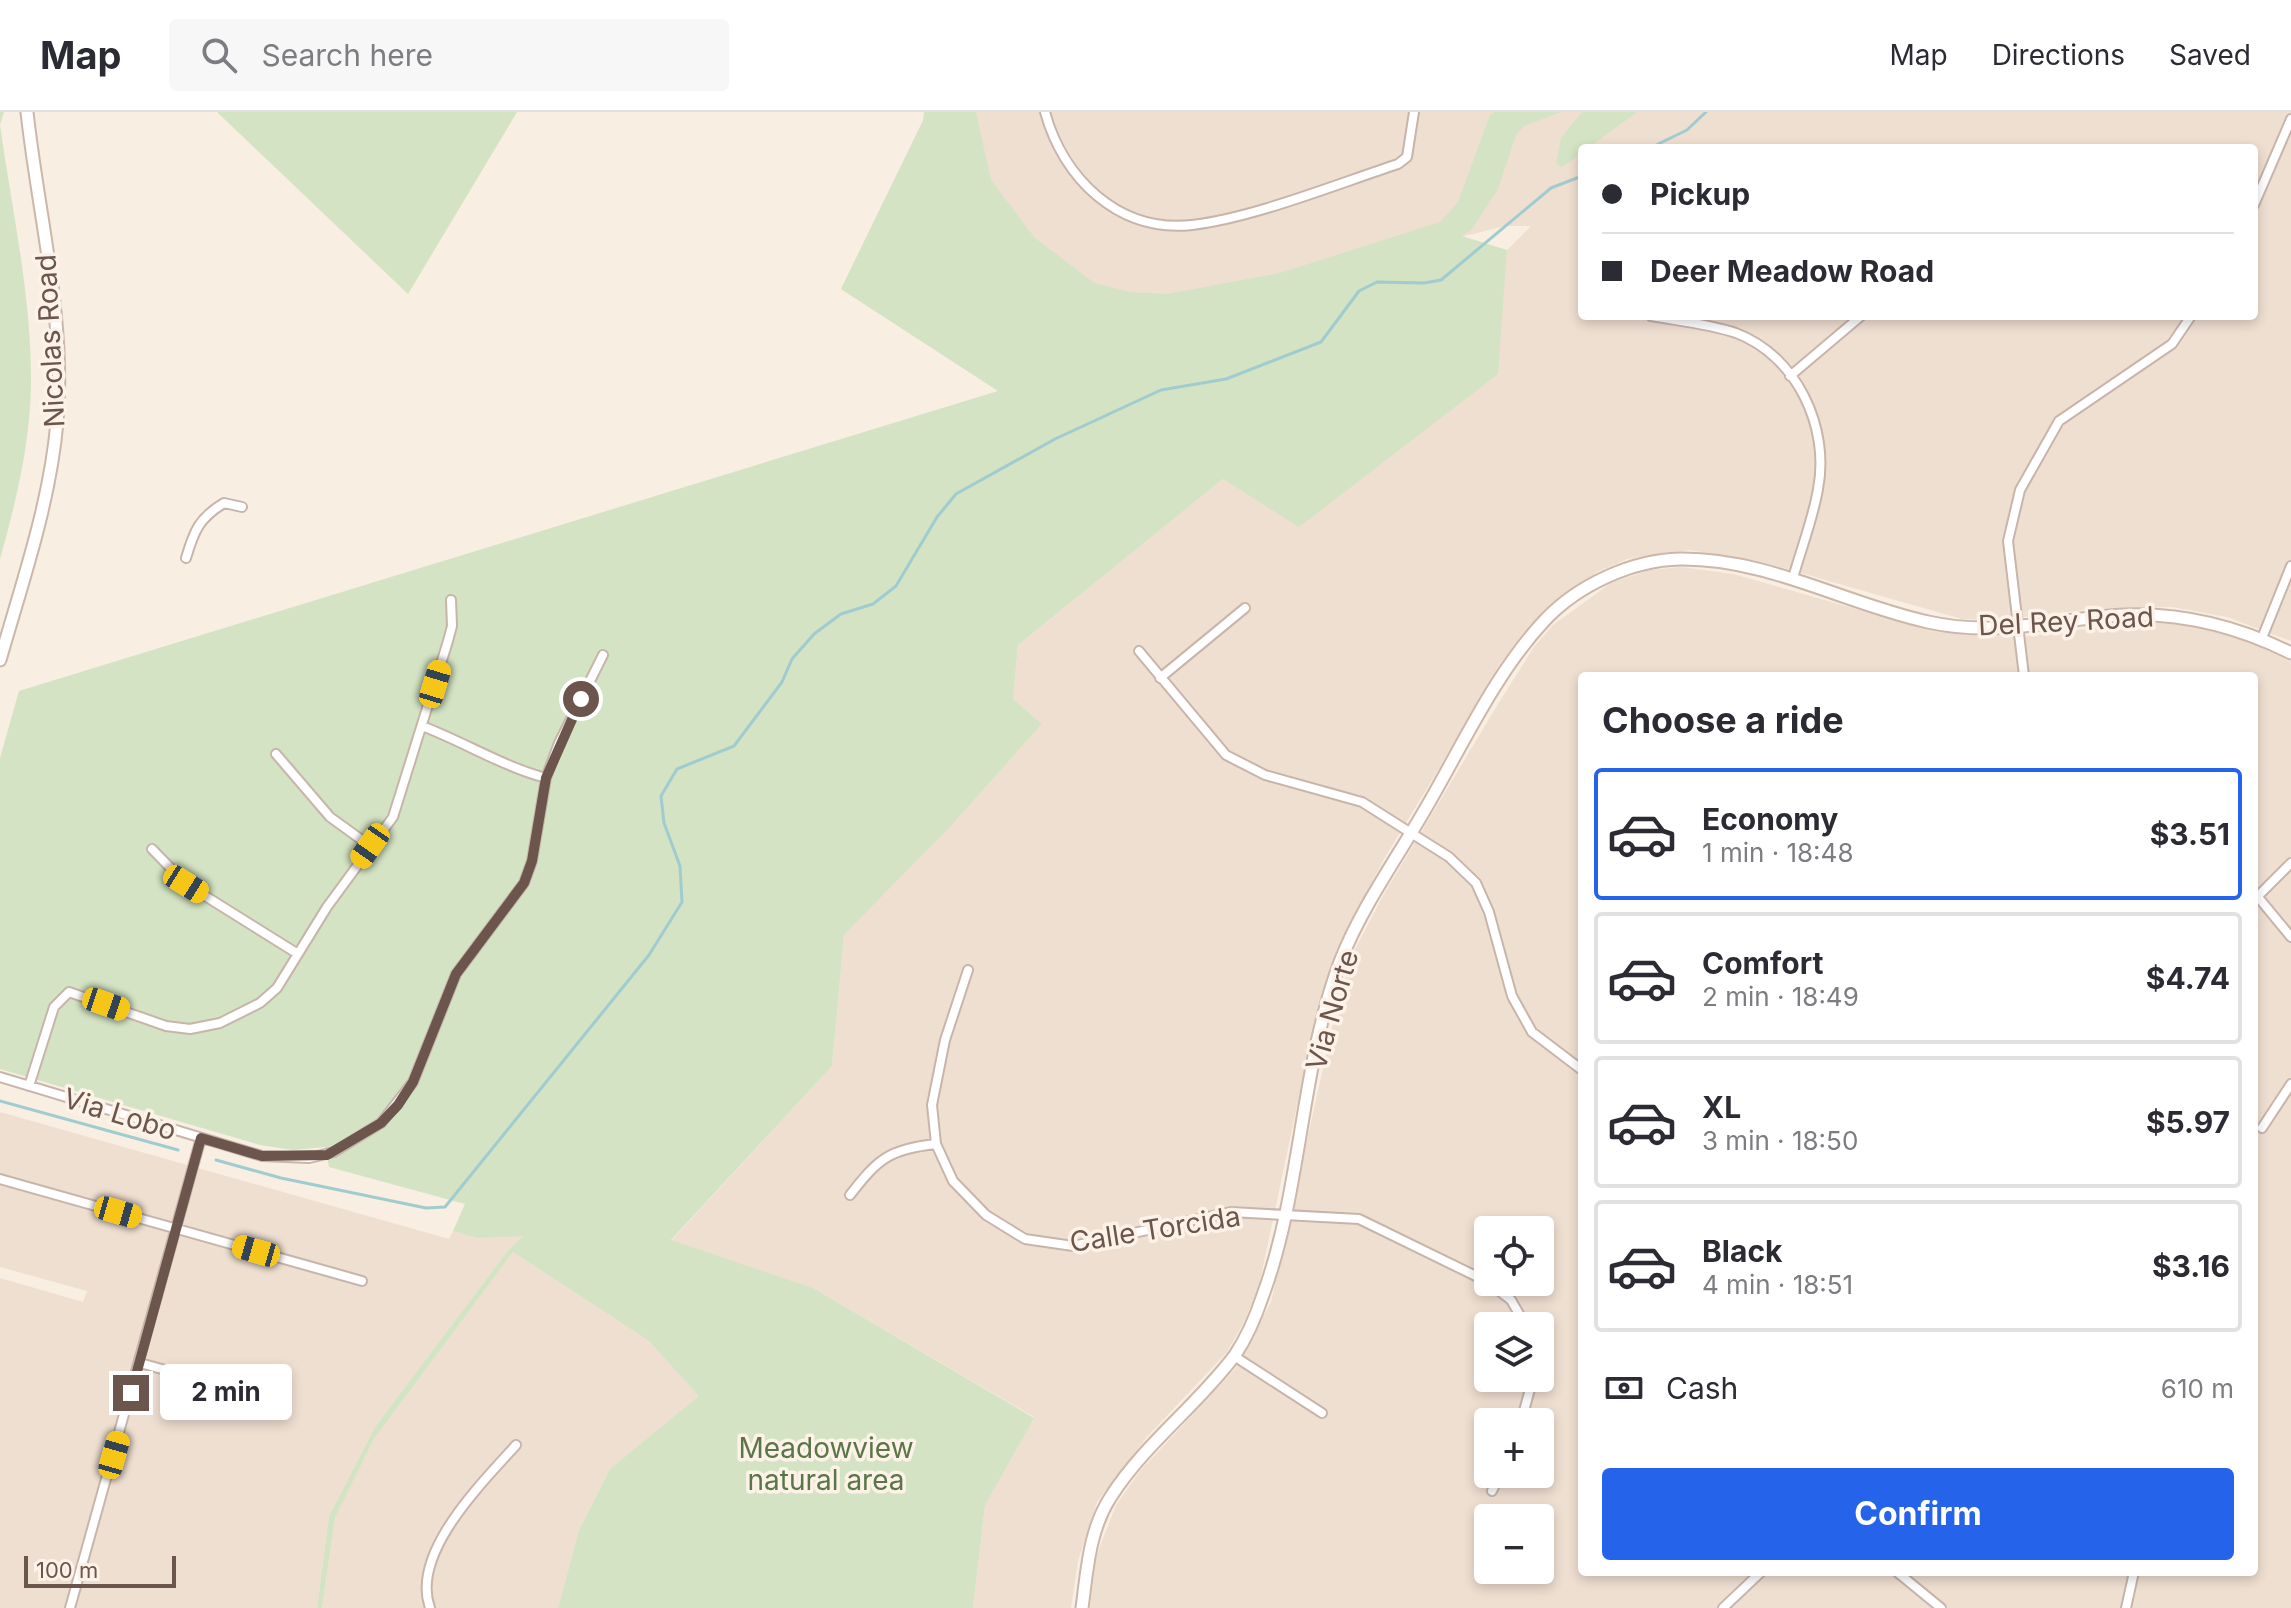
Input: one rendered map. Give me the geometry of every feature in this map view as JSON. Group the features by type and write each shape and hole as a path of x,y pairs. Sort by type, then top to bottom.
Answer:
{"street":[{"name":"Nicolas Road","path":"0,660 4,634 51,469 57,420 55,323 27,112"},
{"path":"1045,112 1053,140 1083,185 1107,203 1136,216 1160,224 1191,225 1283,201 1398,164 1407,157 1414,112"},
{"path":"2258,196 2291,119"},
{"path":"1670,320 1738,334 1768,354 1790,376 1811,405 1822,446 1818,489 1793,578"},
{"path":"1790,376 1856,320"},
{"path":"2023,672 2008,541 2020,490 2059,421 2172,344 2188,320"},
{"path":"186,558 192,533 205,514 224,503 242,507"},
{"name":"Via Norte","path":"1082,1608 1089,1549 1108,1501 1149,1446 1234,1356 1254,1320 1273,1269 1325,1017 1341,961 1505,672 1546,619 1590,584 1631,568 1677,559 1725,562 1793,578"},
{"path":"2262,638 2291,566"},
{"name":"Del Rey Road","path":"1793,578 1928,622 1979,629 2018,629 2109,616 2169,615 2219,624 2262,638 2291,653"},
{"path":"29,1086 54,1007 69,992 166,1026 190,1029 220,1023 260,1003 277,988 370,846 393,817 452,626 451,600"},
{"path":"1160,678 1245,608"},
{"path":"1139,651 1226,755 1265,775 1362,802 1449,857 1476,883 1489,912 1512,996 1532,1032 1578,1067"},
{"path":"422,726 463,741 523,772 546,778 559,743 603,655"},
{"path":"276,754 330,817 370,846"},
{"name":"Via Lobo","path":"0,1077 262,1156 309,1158 334,1152 381,1123 413,1082 456,974 524,883 532,861 546,778"},
{"path":"152,849 186,884 298,954"},
{"path":"2258,896 2291,863"},
{"path":"2258,900 2291,937"},
{"name":"Calle Torcida","path":"968,970 945,1040 932,1105 936,1144 953,1181 986,1215 1025,1239 1073,1246 1231,1212 1359,1219 1474,1275"},
{"path":"2262,1128 2291,1084"},
{"path":"70,1608 201,1138"},
{"path":"850,1195 874,1164 901,1148 936,1144"},
{"path":"0,1179 362,1281"},
{"name":"Calle Torcida","path":"1506,1296 1518,1312"},
{"path":"1234,1356 1322,1413"},
{"path":"140,1363 241,1391"},
{"path":"430,1608 426,1597 433,1561 448,1522 516,1445"},
{"path":"1723,1608 1757,1576"},
{"path":"1902,1576 1941,1608"},
{"path":"2126,1608 2133,1576"}],"shaded area":[{"path":"927,112 2291,112 2291,641 2227,617 2172,607 2101,608 1996,620 1962,619 1769,564 1690,550 1627,559 1597,572 1571,590 1539,617 1512,649 1384,859 1349,925 1318,1006 1259,1286 1227,1352 1147,1437 1097,1502 1078,1561 1071,1608 973,1608 985,1505 1034,1417 813,1288 671,1241 832,1066 844,935 951,826 1042,724 1013,699 1018,645 1223,479 1497,374 1507,250 1531,226 1505,226 1461,237 999,391 841,289"},
{"path":"1681,567 1733,574 1937,632 2020,637 2143,622 2188,625 2245,640 2291,662 2291,1608 1090,1608 1094,1562 1116,1505 1140,1471 1235,1369 1271,1302 1338,1001 1354,951 1384,894 1498,704 1534,647 1553,625 1611,583 1650,570"},
{"path":"0,1112 449,1239 453,1231 477,1238 524,1235 509,1249 375,1427 329,1516 317,1608 0,1608 0,1278 83,1302 87,1291 0,1267"},
{"path":"513,1252 649,1341 700,1396 610,1469 579,1530 558,1608 322,1608 335,1518 374,1439"}],"green space":[{"path":"217,112 517,112 408,294"},
{"name":"Meadowview natural area","path":"924,112 976,112 991,180 1034,237 1094,283 1130,292 1167,294 1280,273 1440,222 1458,202 1490,115 1495,112 1561,112 1524,126 1516,135 1498,189 1472,229 1462,236 1507,250 1498,374 1299,527 1223,479 1018,645 1013,699 1042,724 951,826 844,935 832,1066 671,1240 813,1288 1034,1418 985,1505 973,1608 558,1608 579,1530 610,1469 699,1396 649,1341 513,1252 374,1439 335,1518 322,1608 317,1608 329,1516 375,1427 509,1249 523,1236 477,1238 453,1231 465,1204 329,1167 325,1147 293,1150 260,1145 0,1069 0,758 19,691 998,391 841,289 923,121"},
{"path":"1582,112 1637,112 1593,144 1578,144 1578,156 1562,167 1556,163 1561,138"},
{"path":"0,125 25,287 31,385 21,473 0,559"}],"waterway":[{"path":"1658,144 1687,130 1706,112"},
{"path":"216,1160 281,1178 426,1208 445,1207 649,955 682,902 680,866 664,823 661,796 677,769 734,746 782,682 792,659 814,634 841,614 873,604 896,586 937,517 956,494 1055,439 1161,390 1226,379 1321,342 1359,291 1377,282 1424,283 1441,280 1551,188 1578,178"},
{"path":"0,1101 178,1150"}],"route":[{"path":"131,1393 201,1138 262,1156 309,1158 327,1155 381,1123 398,1105 413,1082 456,974 509,908 524,883 532,861 546,778 581,699"}]}
